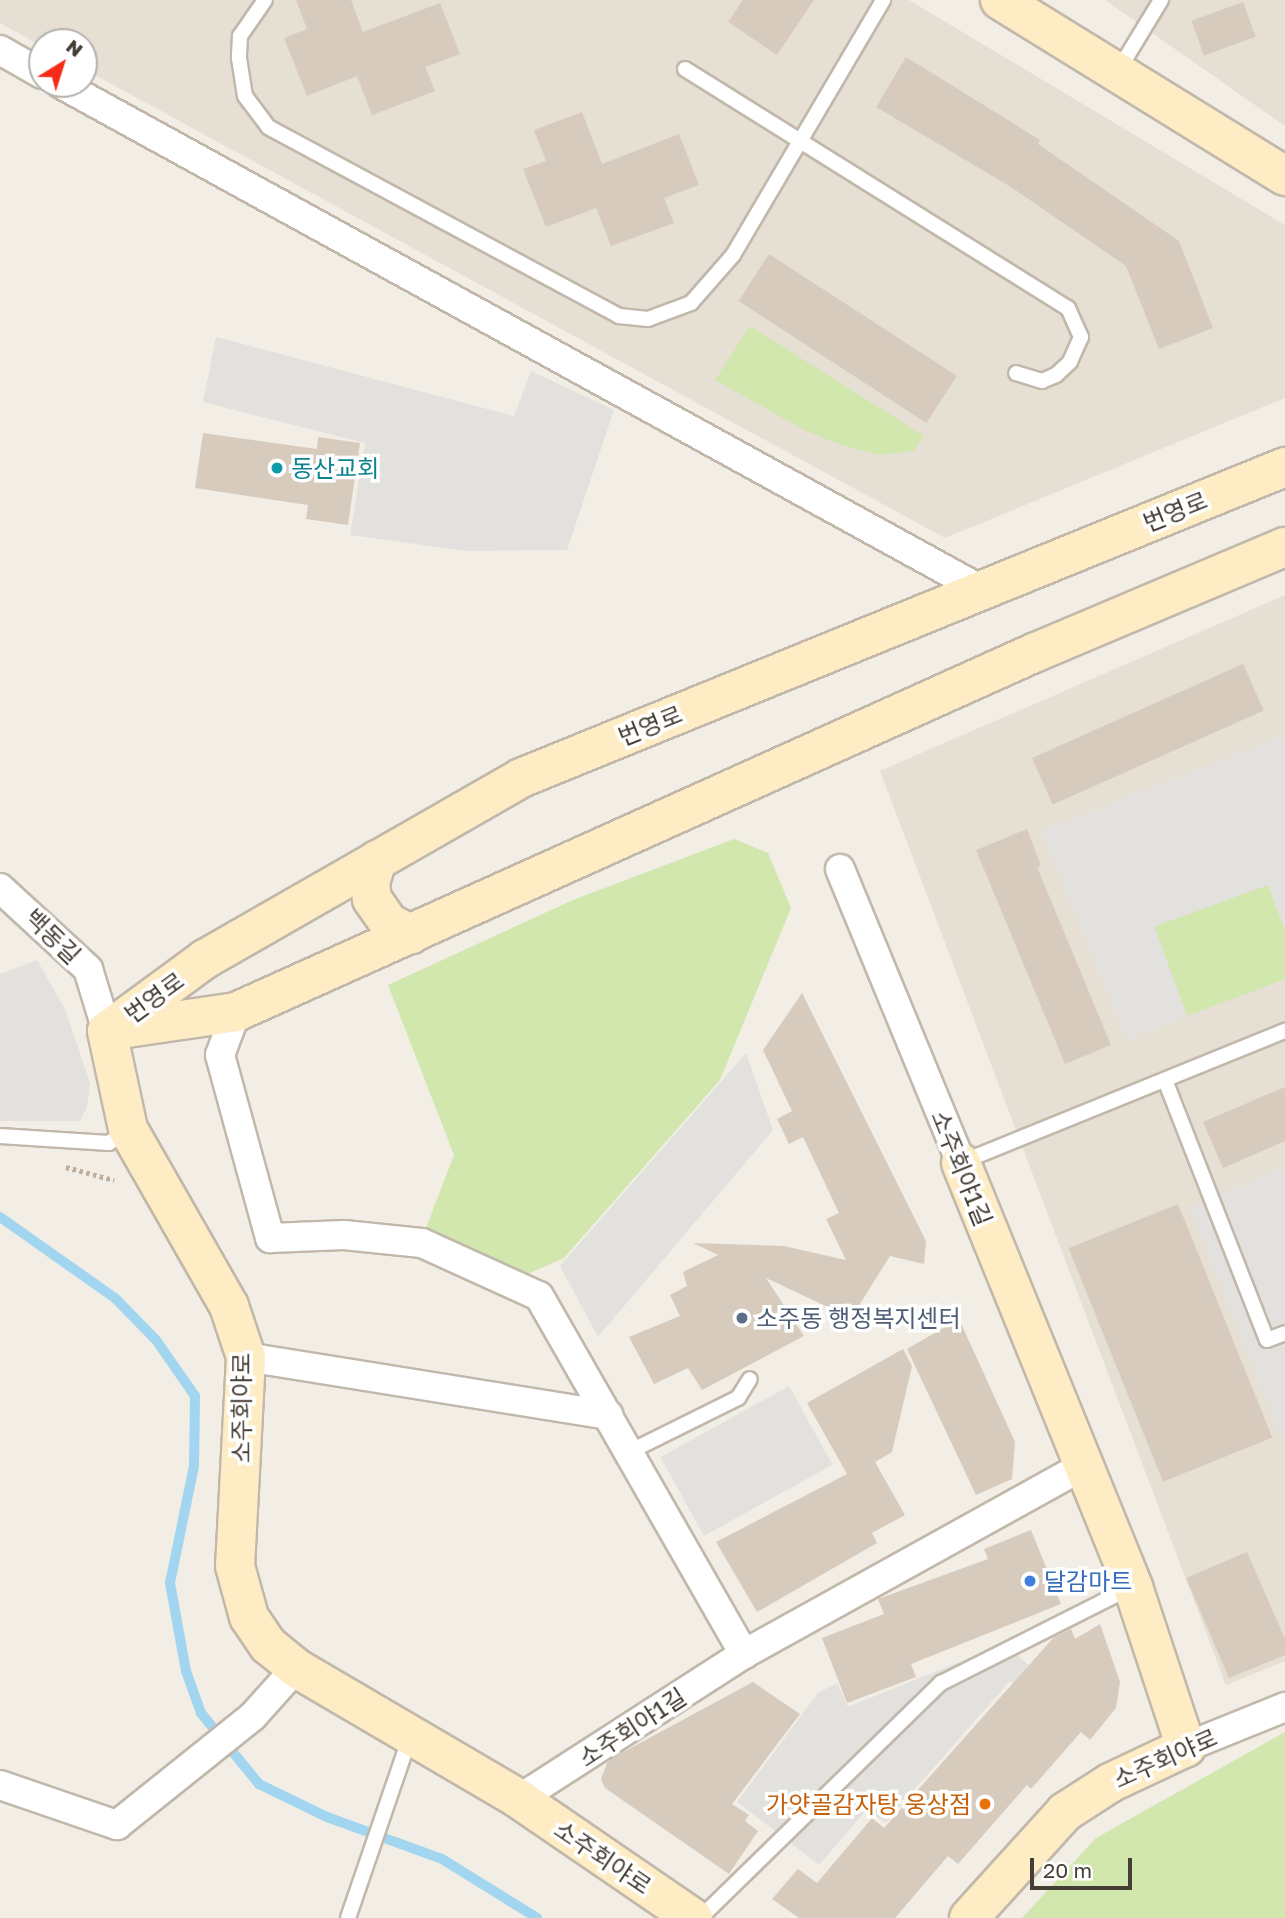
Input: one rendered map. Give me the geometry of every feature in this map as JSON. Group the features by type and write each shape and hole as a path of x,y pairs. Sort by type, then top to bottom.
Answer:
{"street":[{"path":"1000,0 1285,176"},
{"path":"0,50 28,66"},
{"path":"86,98 980,589"},
{"name":"번영로","path":"107,1031 205,959 521,778 1285,467"},
{"name":"번영로","path":"107,1031 236,1012 1036,652 1285,547"},
{"path":"377,860 370,883 372,900 389,923 411,934"},
{"name":"소주회야1길","path":"840,869 961,1163 1081,1467 1133,1587 1186,1747"},
{"name":"백동길","path":"0,888 88,969 107,1031"},
{"path":"236,1012 220,1055 270,1238 345,1235 422,1243 539,1296 744,1654"},
{"name":"소주회야로","path":"107,1031 128,1129 229,1306 246,1357 237,1585 249,1618 268,1645 296,1668 519,1799 693,1918"},
{"path":"246,1357 608,1415"},
{"name":"소주회야1길","path":"519,1799 744,1654 1081,1467"},
{"path":"0,1785 117,1825 253,1716 296,1668"},
{"name":"소주회야로","path":"970,1918 1065,1812 1110,1783 1186,1747 1285,1707"}],"lane":[{"path":"265,0 240,36 239,58 245,96 268,127 619,316 648,319 691,303 708,289 739,247 883,0"},
{"path":"1118,71 1161,0"},
{"path":"685,69 1068,308 1081,337 1070,362 1042,381 1016,373"},
{"path":"961,1163 1285,1031"},
{"path":"1165,1080 1267,1340 1285,1333"},
{"path":"0,1136 109,1143 128,1129"},
{"path":"629,1452 738,1398 750,1379"},
{"path":"700,1918 941,1683 1133,1587"},
{"path":"348,1918 394,1774 412,1734"}],"path":[{"path":"54,1164 122,1185"}],"shaded area":[{"path":"0,0 909,0 1285,225 1285,398 945,538 98,77 98,28 28,28 28,38 0,23"},
{"path":"1105,0 1285,0 1285,126"},
{"path":"216,337 514,416 531,371 614,410 567,550 466,551 350,535 365,443 203,402"},
{"path":"1285,595 1285,1661 1226,1685 880,771"},
{"path":"1285,735 1285,930 1268,885 1154,926 1187,1016 1127,1040 1041,831"},
{"path":"37,960 65,1009 90,1083 87,1107 80,1121 0,1121 0,974"},
{"path":"746,1053 773,1130 598,1337 560,1266"},
{"path":"1285,1167 1285,1448 1190,1206"},
{"path":"789,1386 833,1465 704,1536 660,1457"},
{"path":"1004,1644 1055,1688 1040,1706 1010,1681 885,1823 867,1809 819,1865 737,1802 818,1693 837,1683 848,1707"}],"green space":[{"path":"750,326 924,436 914,451 879,455 842,445 806,431 715,380"},
{"path":"734,839 768,853 791,908 720,1080 564,1258 523,1276 424,1233 454,1155 388,985 573,900"},
{"path":"1268,885 1285,930 1285,979 1187,1016 1154,927"},
{"path":"1285,1732 1285,1918 1022,1918 1096,1838"}],"building":[{"path":"296,0 351,0 363,32 440,3 460,54 425,67 435,91 372,115 357,76 307,96 284,38 307,29"},
{"path":"743,0 814,0 777,55 728,22"},
{"path":"1243,2 1256,37 1204,56 1191,21"},
{"path":"906,57 1040,140 1038,144 1179,241 1213,328 1159,349 1126,266 1011,187 876,107"},
{"path":"582,112 602,164 679,134 699,185 664,198 674,223 611,246 596,208 546,227 523,169 546,161 534,130"},
{"path":"769,254 957,376 926,423 739,301"},
{"name":"동산교회","path":"203,433 317,449 318,437 360,443 348,525 306,519 308,505 195,488"},
{"path":"1243,664 1264,711 1053,805 1032,758"},
{"path":"1027,829 1041,866 1037,867 1111,1045 1065,1064 976,850"},
{"path":"802,993 926,1241 924,1264 890,1256 851,1318 766,1278 804,1336 702,1390 688,1368 654,1384 629,1337 680,1316 670,1295 687,1286 683,1272 718,1255 693,1243 784,1246 846,1260 826,1219 839,1213 803,1137 789,1144 777,1119 792,1111 763,1050"},
{"path":"1285,1087 1285,1141 1223,1168 1203,1122"},
{"path":"1178,1204 1272,1438 1163,1482 1069,1248"},
{"path":"959,1319 1015,1442 1012,1479 976,1495 907,1349"},
{"path":"903,1349 912,1366 892,1452 875,1462 905,1515 872,1533 877,1543 757,1612 716,1542 847,1474 807,1403"},
{"path":"1031,1530 1061,1604 911,1664 916,1677 847,1703 822,1638 884,1614 878,1599 988,1559 984,1549"},
{"path":"1247,1552 1285,1639 1285,1655 1229,1678 1186,1578"},
{"path":"1100,1624 1120,1682 1116,1708 1090,1740 1081,1732 1031,1789 1027,1785 958,1864 948,1856 895,1918 799,1918 772,1899 798,1869 817,1883 872,1818 884,1828 1054,1637 1071,1629 1075,1639"},
{"path":"753,1682 800,1714 732,1804 749,1815 745,1821 758,1831 729,1874 605,1788 601,1779 607,1763 614,1757"}],"waterway":[{"path":"0,1217 115,1298 156,1340 195,1396 194,1466 170,1583 186,1671 201,1713 259,1784 327,1817 442,1859 537,1918"}],"place":[{"name":"동산교회","path":"277,468"},
{"name":"소주동 행정복지센터","path":"742,1318"},
{"name":"달감마트","path":"1030,1581"},
{"name":"가얏골감자탕 웅상점","path":"985,1804"}]}
